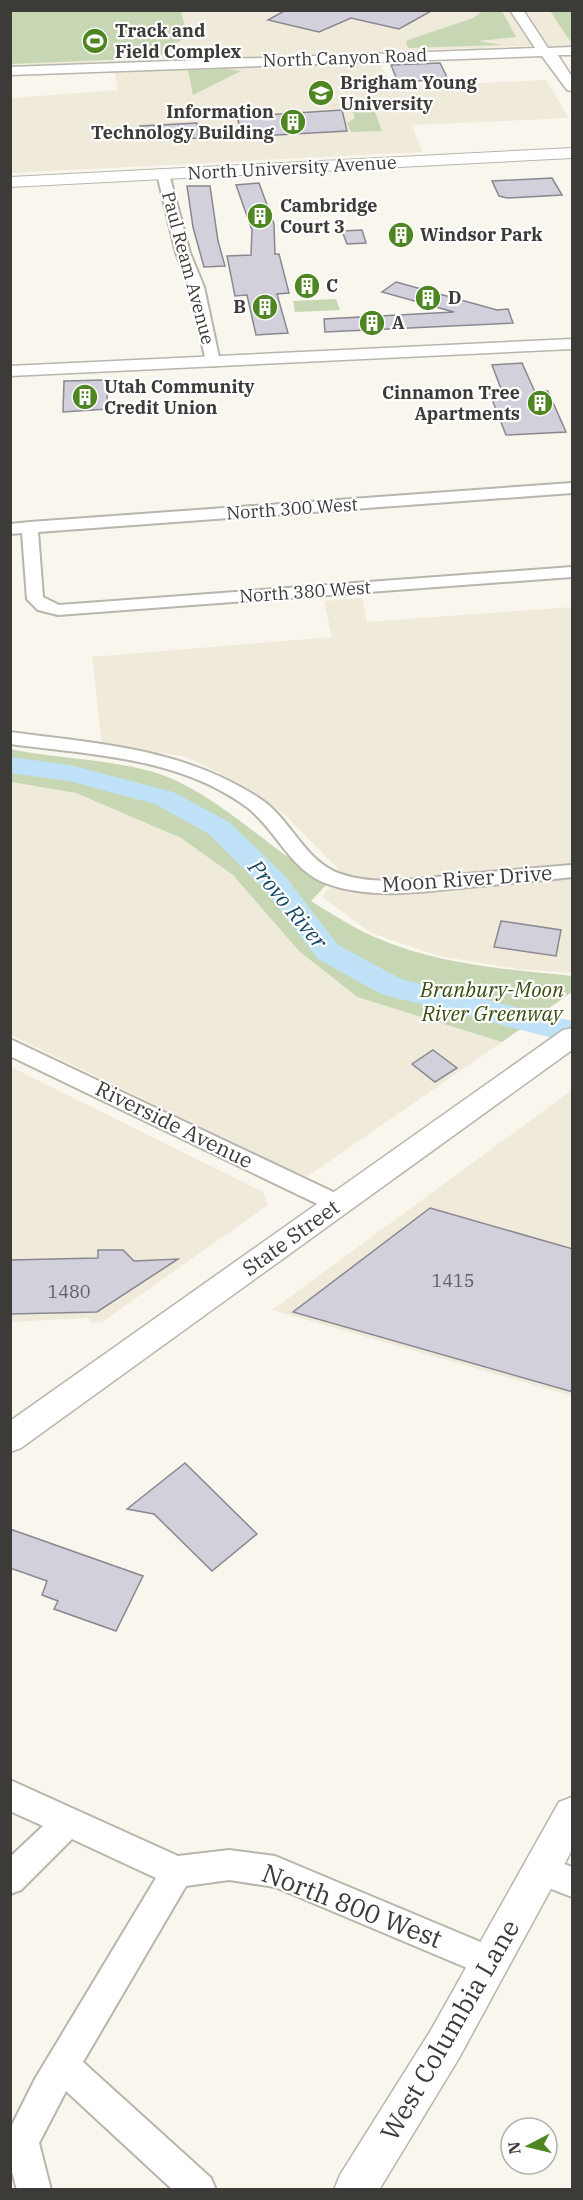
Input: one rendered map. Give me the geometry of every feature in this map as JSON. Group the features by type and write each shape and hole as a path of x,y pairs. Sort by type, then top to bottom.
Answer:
{"highway":[{"name":"North University Avenue","path":"10,182 573,153"}],"main road":[{"path":"516,10 543,50 539,58 569,93"},
{"name":"North Canyon Road","path":"10,71 543,50 573,51"},
{"path":"10,371 573,344"},
{"name":"State Street","path":"10,1438 573,1037"},
{"name":"West Columbia Lane","path":"355,2190 446,2044 491,1962 557,1876 573,1815"}],"street":[{"name":"Paul Ream Avenue","path":"163,174 183,253 197,287 213,362"},
{"name":"North 300 West","path":"10,529 573,489"},
{"name":"North 380 West","path":"30,527 33,594 38,603 51,609 66,610 573,572"},
{"name":"Moon River Drive","path":"10,738 143,756 191,769 252,802 270,816 311,867 331,878 355,885 379,887 421,885 573,871"},
{"name":"Riverside Avenue","path":"10,1047 338,1204"},
{"path":"10,1795 177,1872 63,2066 16,2140 34,2190"},
{"path":"10,1879 67,1823"},
{"name":"North 800 West","path":"177,1872 229,1865 275,1872 491,1962"},
{"path":"63,2066 199,2190"}],"shaded area":[{"name":"Brigham Young University","path":"11,11 572,11 572,48 526,46 374,52 392,87 546,80 569,118 412,125 422,152 11,173 11,98 118,90 113,62 11,66"},
{"path":"362,598 367,622 572,607 572,973 518,969 439,956 371,933 322,897 341,872 283,813 242,785 187,757 102,744 92,657 332,637 324,601"},
{"path":"10,782 76,793 181,838 234,875 299,951 357,997 502,1042 308,1176 298,1174 11,1035"},
{"path":"11,1067 263,1192 268,1205 102,1322 92,1323 88,1318 11,1322"},
{"path":"572,1090 572,1396 272,1310"}],"green space":[{"name":"Track and Field Complex","path":"11,10 181,11 187,36 174,45 174,49 156,58 11,64"},
{"path":"483,11 502,11 516,37 478,41 503,45 408,48 406,42 408,40 473,18"},
{"path":"550,11 572,11 572,41 570,41"},
{"path":"188,70 241,71 193,95"},
{"path":"371,101 382,131 351,132 347,123 355,118 350,104 323,106"},
{"path":"336,299 340,310 295,312 293,301"},
{"name":"Branbury-Moon River Greenway","path":"10,749 139,768 177,781 216,804 328,883 311,901 338,918 390,943 416,952 468,964 572,976 572,992 502,1042 357,997 299,951 233,875 181,838 76,793 11,782"}],"building":[{"path":"286,10 433,10 399,29 351,18 319,32 268,20"},
{"path":"440,63 448,79 398,82 391,65"},
{"name":"Information Technology Building","path":"342,110 347,131 243,137 237,117"},
{"path":"197,123 200,138 142,140 140,126"},
{"path":"552,178 562,195 507,198 499,196 492,181"},
{"path":"259,183 274,224 275,254 279,254 289,293 277,294 288,333 256,335 247,295 235,296 227,256 251,255 252,230 236,185"},
{"path":"187,186 210,186 218,241 225,266 204,267 193,227"},
{"path":"362,230 366,243 347,244 342,231"},
{"name":"A","path":"396,282 497,310 508,309 513,323 325,332 324,319 454,312 382,292"},
{"name":"Cinnamon Tree Apartments","path":"522,363 535,392 548,391 566,432 506,435 490,394 503,394 492,365"},
{"name":"Utah Community Credit Union","path":"106,380 108,409 63,412 64,381"},
{"path":"501,921 561,930 556,956 494,947"},
{"path":"433,1050 457,1068 435,1082 412,1064"},
{"path":"430,1208 573,1249 573,1392 293,1312"},
{"path":"98,1250 123,1250 134,1261 178,1259 97,1312 10,1314 10,1260 98,1258"},
{"path":"185,1463 257,1534 212,1571 154,1514 127,1509"},
{"path":"10,1529 143,1576 116,1631 54,1609 58,1601 42,1595 47,1581 10,1568"}],"waterway":[{"name":"Provo River","path":"10,765 70,773 164,798 219,828 275,883 328,952 392,987 572,1032"}],"place":[{"name":"Track and Field Complex","path":"95,41"},
{"name":"Brigham Young University","path":"321,93"},
{"name":"Information Technology Building","path":"293,122"},
{"name":"Cambridge Court 3","path":"260,216"},
{"name":"Windsor Park","path":"401,235"},
{"name":"C","path":"307,286"},
{"name":"D","path":"428,298"},
{"name":"B","path":"265,307"},
{"name":"A","path":"372,323"},
{"name":"Utah Community Credit Union","path":"85,397"},
{"name":"Cinnamon Tree Apartments","path":"540,403"}]}
